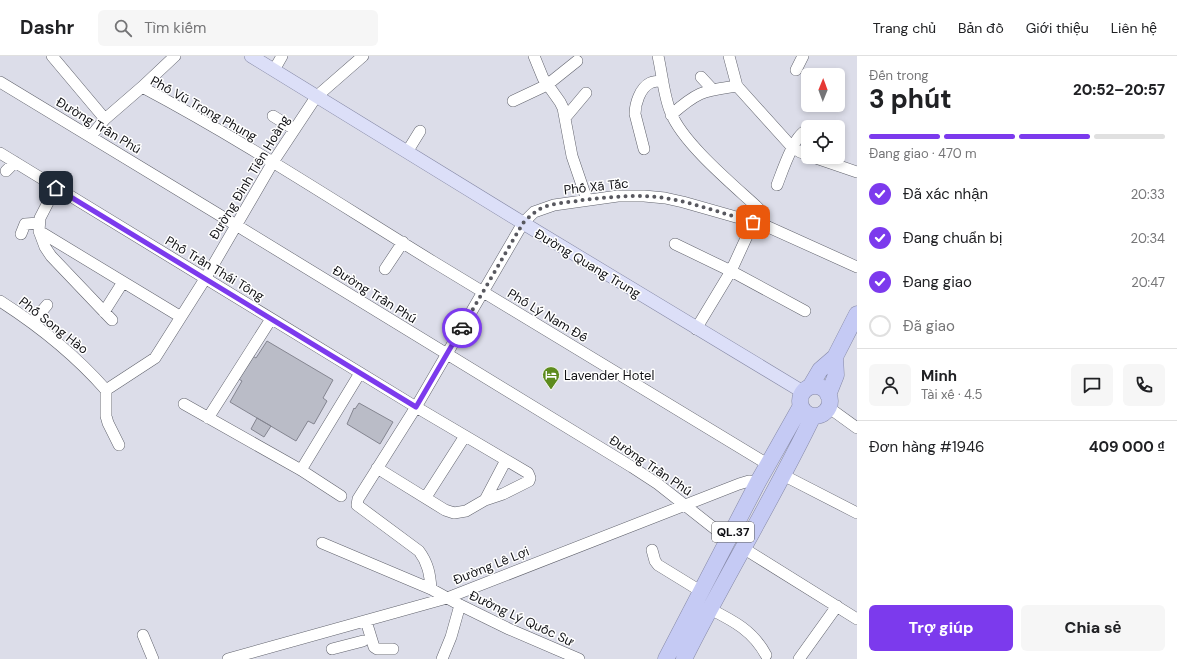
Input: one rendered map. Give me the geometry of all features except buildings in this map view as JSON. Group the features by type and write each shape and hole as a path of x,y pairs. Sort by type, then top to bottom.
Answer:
{"highway":[{"name":"QL.37","path":"684,659 783,475 807,400 820,370 835,357 857,314"},
{"name":"QL.37","path":"828,401 836,375 835,357"},
{"path":"819,387 826,392 828,401 822,414 807,400 819,387"},
{"name":"QL.37","path":"666,659 758,482 807,400"}],"main road":[{"name":"Đường Quang Trung","path":"251,56 696,329 807,400"}],"street":[{"path":"52,56 105,119"},
{"path":"142,87 175,56"},
{"path":"274,70 282,56"},
{"name":"Đường Đinh Tiên Hoàng","path":"106,390 155,358 205,279 273,162 316,97 363,56"},
{"path":"534,56 547,85 560,102 565,118 572,156 587,200"},
{"path":"658,56 667,105 671,115 680,129 693,144 761,211 758,224 696,329"},
{"path":"729,56 737,86 792,147 801,152"},
{"path":"796,70 803,56"},
{"path":"513,102 547,85 577,61"},
{"path":"701,77 713,90"},
{"path":"644,149 635,109 645,87 653,82 663,81"},
{"name":"Đường Trần Phú","path":"0,82 91,136 632,467 658,484 729,540"},
{"path":"671,115 698,95 713,90 737,86"},
{"name":"Phố Vũ Trọng Phụng","path":"91,136 105,119 142,87 178,106 273,162"},
{"path":"565,118 586,93"},
{"path":"273,116 294,129"},
{"path":"407,152 420,131"},
{"path":"777,185 792,147 801,135"},
{"name":"Phố Trần Thái Tông","path":"0,153 416,407 528,473 530,478 529,480 503,494 485,500"},
{"path":"6,171 15,162"},
{"name":"Phố Lý Nam Đế","path":"273,162 483,292 769,465"},
{"path":"834,164 857,172"},
{"path":"56,188 40,218 39,227 45,247 51,256 112,320"},
{"name":"Phố Xã Tắc","path":"431,589 429,569 426,560 420,551 357,505 358,499 416,407 523,223 534,212 545,207 587,200 630,196 665,198 758,224 857,267"},
{"path":"21,234 25,224 39,227 123,282 181,317"},
{"path":"386,269 403,242"},
{"path":"675,244 731,271 805,311"},
{"path":"104,312 123,282"},
{"name":"Phố Song Hào","path":"0,301 62,346 94,376 106,390"},
{"path":"32,323 47,305"},
{"path":"208,418 271,319"},
{"path":"301,470 360,373"},
{"path":"106,390 106,416 119,445"},
{"path":"828,401 857,428"},
{"path":"184,404 301,470 341,496"},
{"path":"426,497 465,436"},
{"path":"377,468 445,510 454,513 466,511 485,500 506,460"},
{"path":"783,475 857,512"},
{"name":"Đường Lê Lợi","path":"228,659 447,598 684,504 746,482 758,482"},
{"name":"Đường Lý Quốc Sư","path":"322,543 431,589 509,629 579,659"},
{"path":"743,548 857,619"},
{"path":"652,550 658,565 702,592"},
{"path":"442,659 451,637 460,605"},
{"path":"799,659 837,606"},
{"path":"710,609 733,621 751,634 766,655"},
{"path":"366,621 374,647 377,649 393,649"},
{"path":"340,628 344,645"},
{"path":"143,635 153,659"},
{"path":"332,649 363,641"}],"way so far":[{"path":"462,328 523,223 539,209 554,205 618,196 644,196 665,198 683,202 753,222"}],"place":[{"name":"Lavender Hotel","path":"551,390"}],"route":[{"path":"56,188 416,407 462,328"}]}
